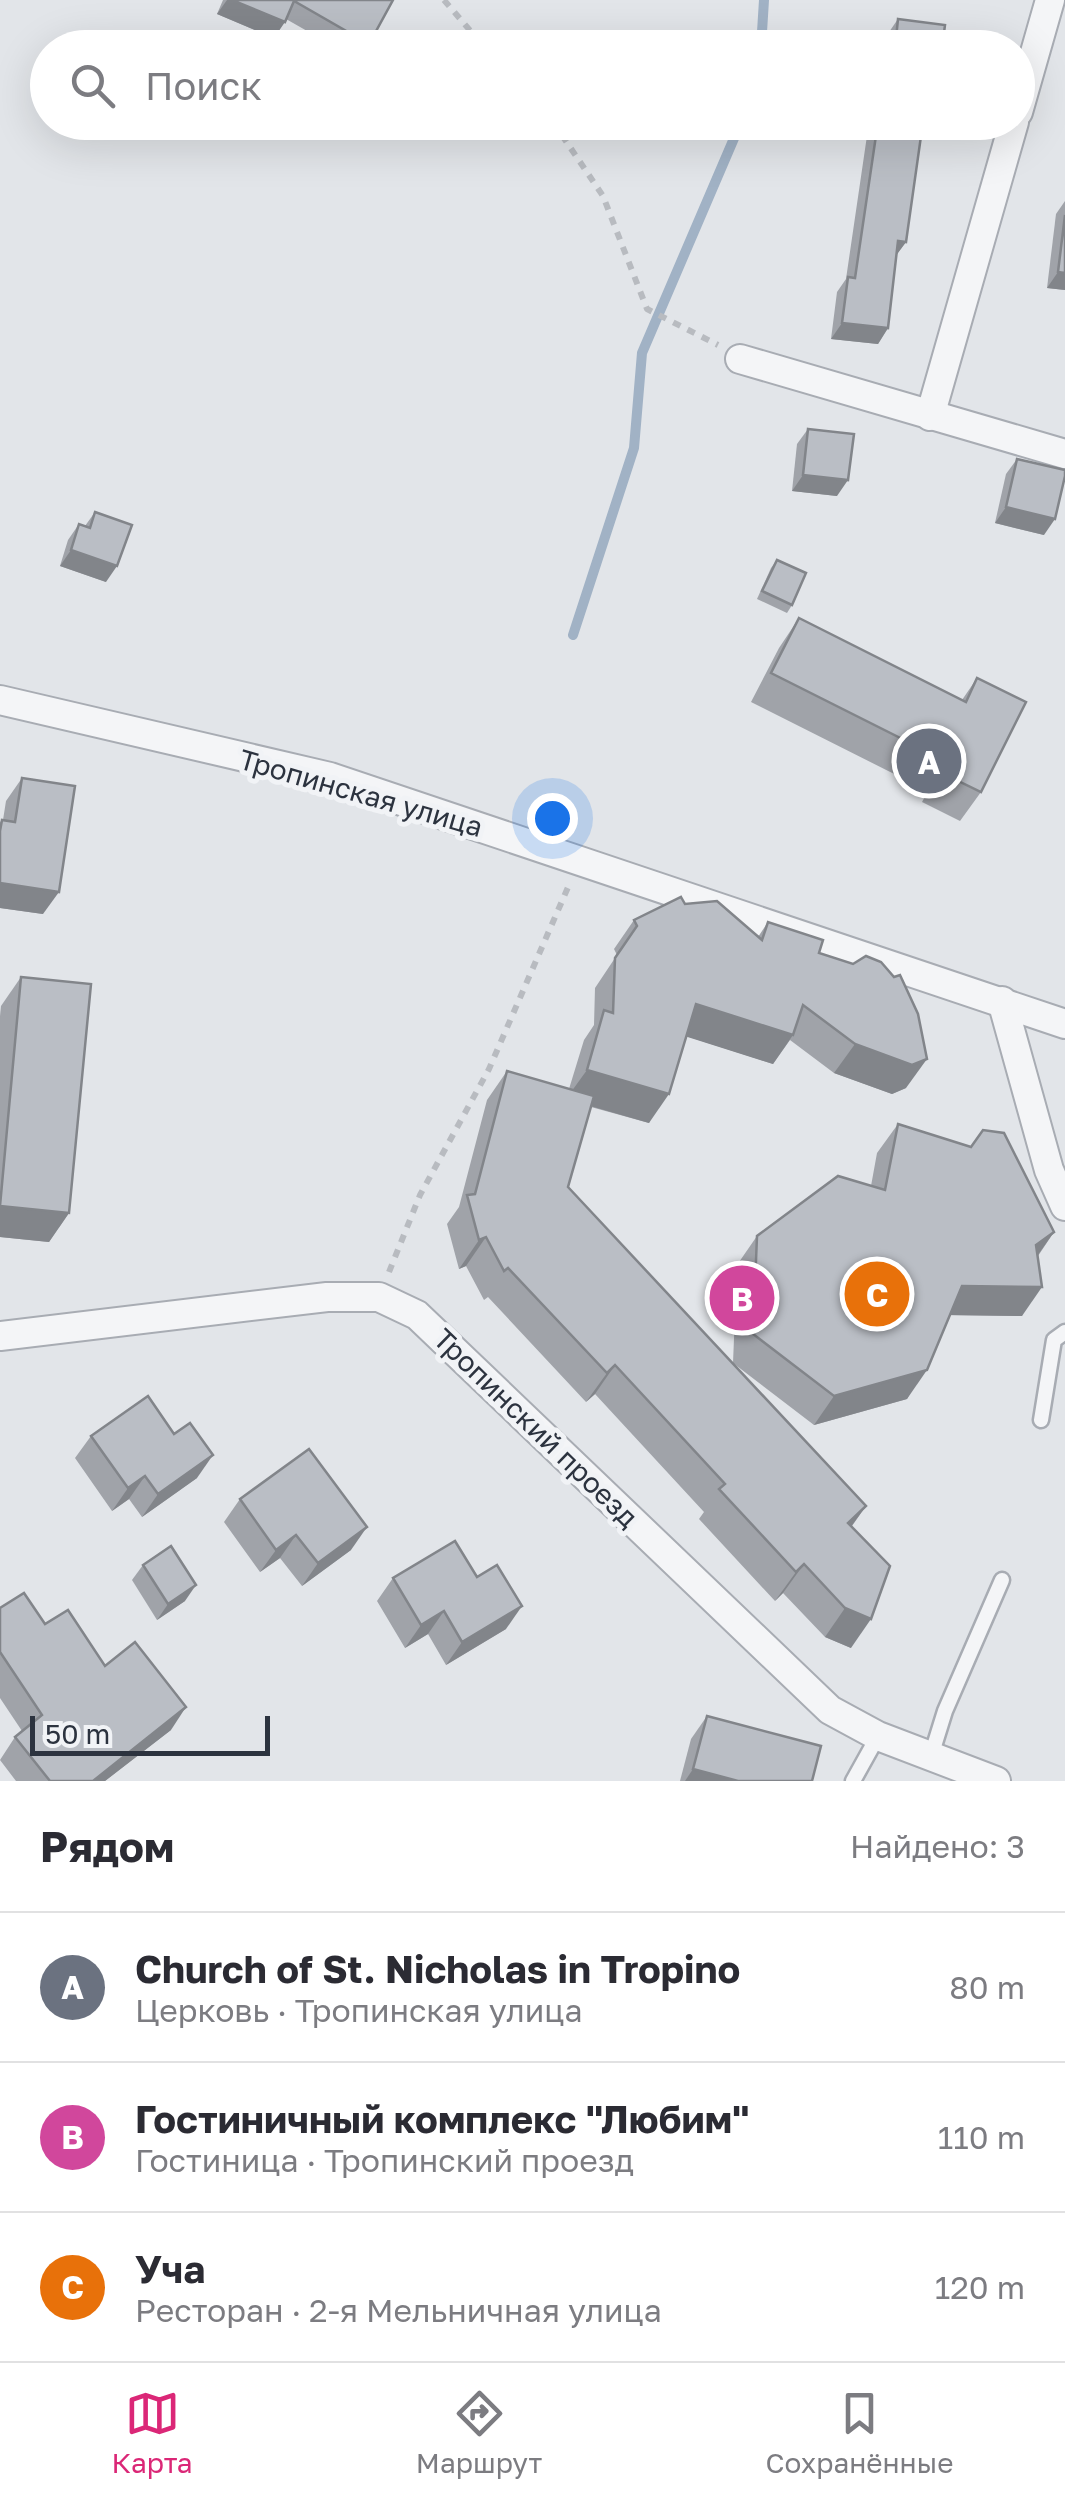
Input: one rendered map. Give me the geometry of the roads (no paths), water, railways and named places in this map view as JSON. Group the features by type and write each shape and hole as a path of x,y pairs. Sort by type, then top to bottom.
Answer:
{"street":[{"path":"1035,52 1050,0"},
{"path":"930,416 1009,140"},
{"path":"740,359 1065,454"},
{"name":"Тропинская улица","path":"0,700 330,777 1065,1024"},
{"path":"1002,1001 1049,1170 1065,1206"},
{"name":"Тропинский проезд","path":"0,1336 327,1298 379,1296 417,1315 830,1710 878,1736 996,1781"}],"lane":[{"path":"1041,1420 1054,1340 1065,1332"},
{"path":"931,1756 944,1711 1002,1580"},
{"path":"853,1781 878,1736"}],"waterway":[{"path":"762,30 764,0"},
{"path":"573,635 634,448 642,353 733,140"}],"place":[{"name":"Church of St. Nicholas in Tropino","path":"929,761"},
{"name":"Уча","path":"877,1294"},
{"name":"Гостиничный комплекс \"Любим\"","path":"742,1298"}]}
